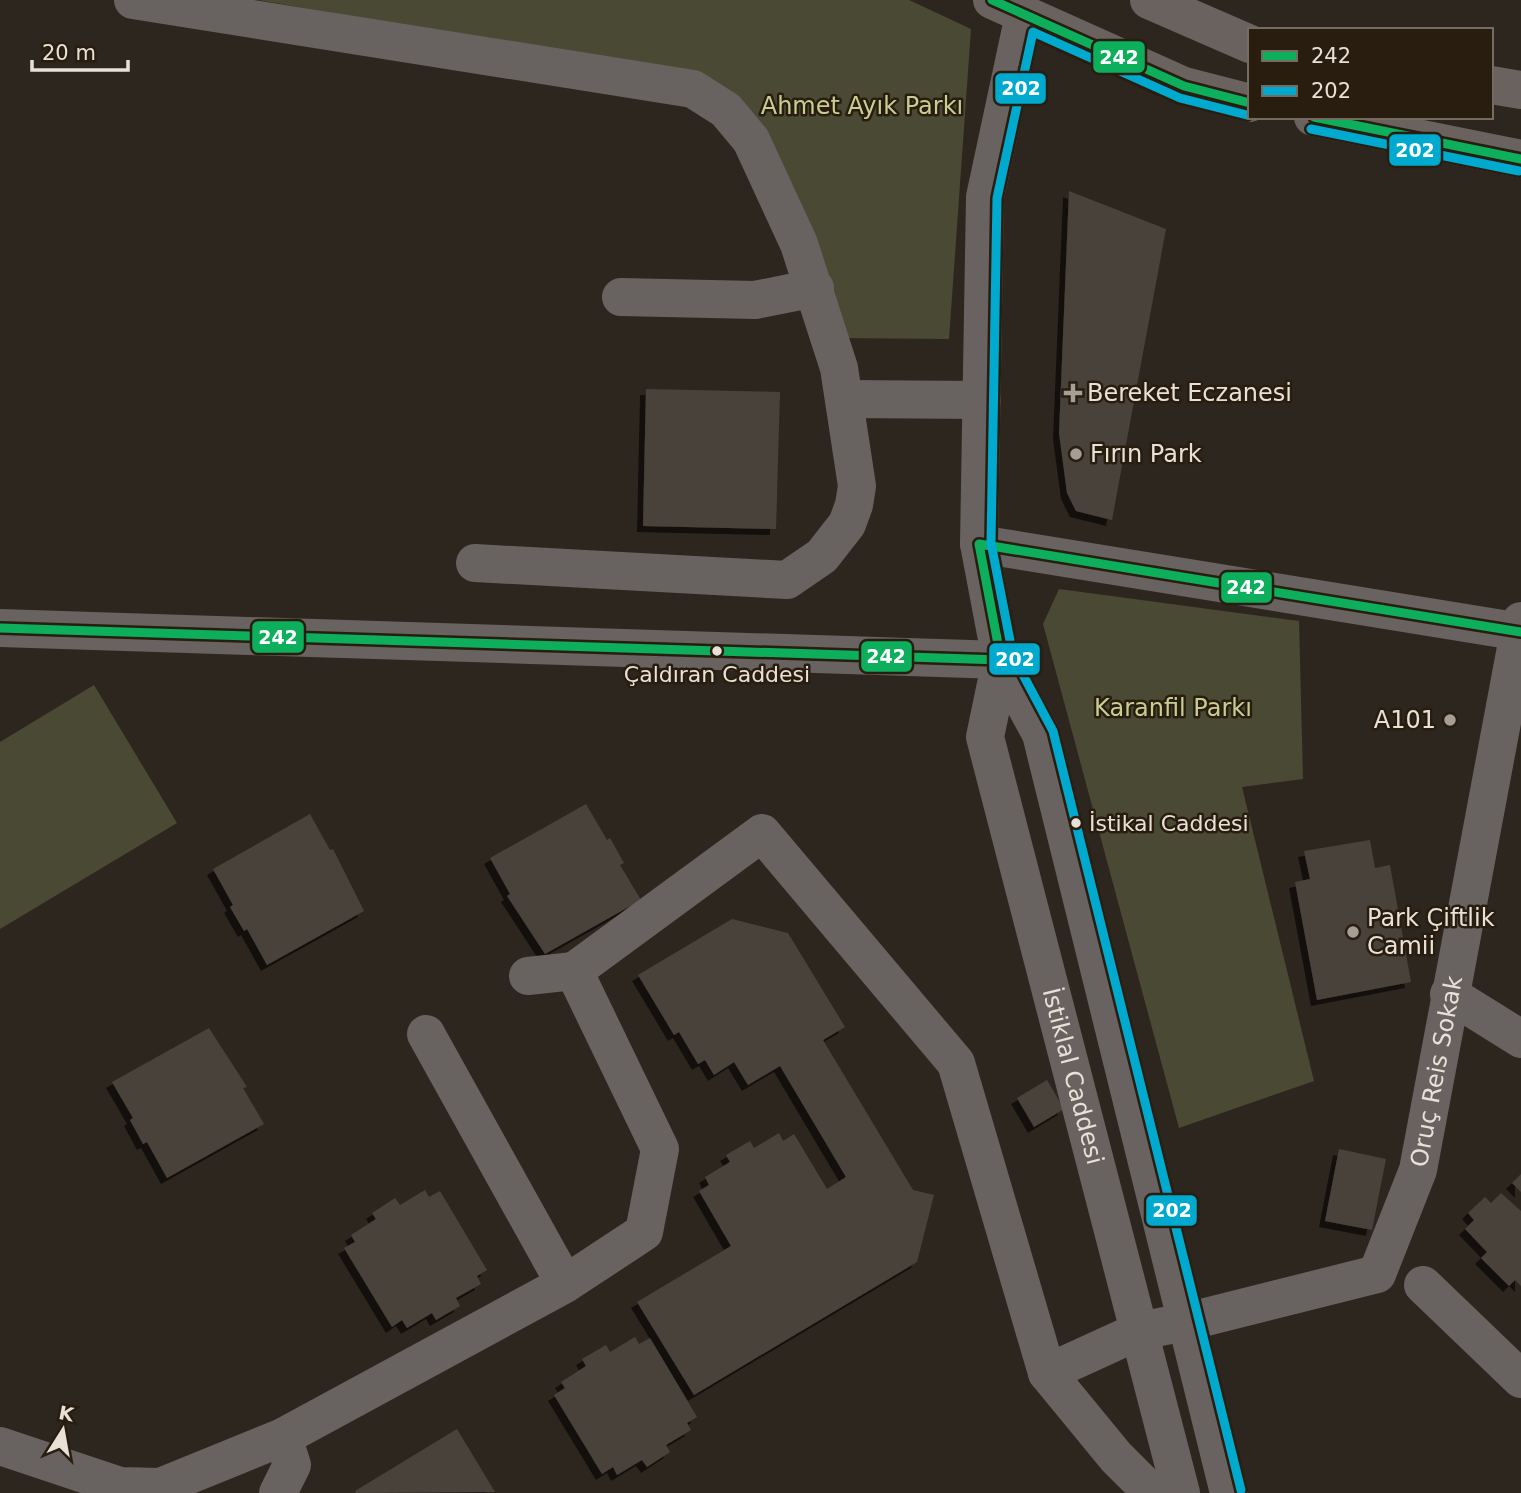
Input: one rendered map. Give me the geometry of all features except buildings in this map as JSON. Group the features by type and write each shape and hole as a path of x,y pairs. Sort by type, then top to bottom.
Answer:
{"main road":[{"path":"1149,0 1248,43"},
{"path":"1008,8 1184,86 1248,102"},
{"path":"1493,85 1521,90"},
{"path":"1323,119 1521,159"}],"street":[{"path":"133,0 693,89 726,110 751,141 785,211 815,288 838,368 857,486 847,524 822,556 787,580 475,564"},
{"name":"İstiklal Caddesi","path":"1008,8 985,197 979,544 1001,660 1041,734 1229,1493"},
{"path":"621,297 755,300 815,288"},
{"path":"844,400 982,400"},
{"path":"979,544 1520,628"},
{"path":"0,628 1001,660"},
{"name":"Oruç Reis Sokak","path":"1047,1373 1139,1331 1186,1322 1377,1274 1418,1170 1520,628"},
{"name":"İstiklal Caddesi","path":"1001,660 985,737 1181,1493"},
{"path":"528,976 574,971 762,833 956,1063 1047,1373 1116,1457 1152,1493"},
{"path":"0,1446 119,1490 160,1487 283,1437 565,1284 643,1232 660,1150 574,971"},
{"path":"1450,994 1521,1039"},
{"path":"426,1034 565,1284"},
{"path":"1423,1285 1521,1379"},
{"path":"278,1493 292,1465 283,1437"}],"green space":[{"name":"Ahmet Ayık Parkı","path":"258,0 909,0 971,29 949,339 838,338 694,75"},
{"name":"Karanfil Parkı","path":"1059,589 1299,621 1303,779 1242,787 1314,1081 1179,1128 1043,624"},
{"path":"94,685 177,823 0,929 0,742"}],"transit line":[{"name":"242","path":"992,0 1184,86 1248,102"},
{"name":"202","path":"1241,1490 1053,731 1013,656 991,543 997,198 1033,32 1180,98 1247,115"},
{"name":"242","path":"1324,119 1521,159"},
{"name":"202","path":"1311,129 1519,171"},
{"name":"242","path":"0,628 1001,660 979,544 1521,632"}],"place":[{"name":"Bereket Eczanesi","path":"1073,393"},
{"name":"Fırın Park","path":"1076,454"},
{"name":"Çaldıran Caddesi","path":"717,651"},
{"name":"A101","path":"1450,720"},
{"name":"İstikal Caddesi","path":"1076,823"},
{"name":"Park Çiftlik Camii","path":"1353,932"}]}
